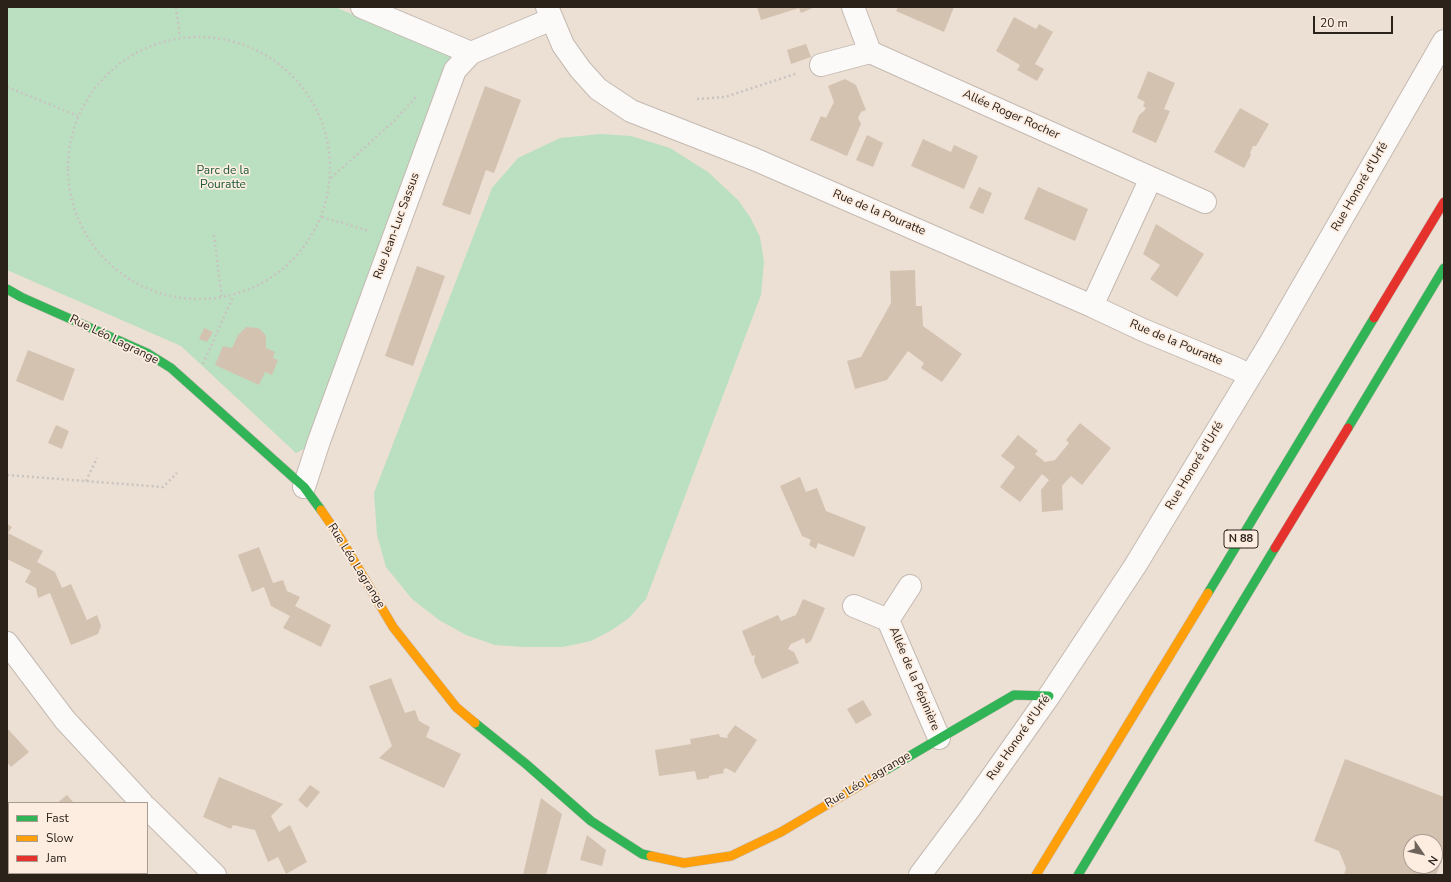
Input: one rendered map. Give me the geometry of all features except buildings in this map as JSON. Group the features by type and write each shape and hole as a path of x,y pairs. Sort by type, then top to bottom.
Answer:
{"main road":[{"name":"N 88","path":"1036,875 1444,202"},
{"name":"N 88","path":"1078,875 1444,268"},
{"name":"Rue Léo Lagrange","path":"12,295 147,353 171,368 193,387 304,487 341,539 393,627 456,707 526,764 590,821 642,854 685,869 731,856 781,832 1014,695 1049,696"}],"street":[{"path":"362,7 471,53"},
{"path":"821,65 870,52 854,7"},
{"name":"Rue Jean-Luc Sassus","path":"304,487 392,238 455,70 471,53 550,13"},
{"name":"Rue de la Pouratte","path":"550,13 563,45 580,69 598,89 631,111 754,159 1092,306 1143,330 1237,369 1250,376"},
{"name":"Rue Honoré d'Urfé","path":"920,875 970,808 1049,696 1135,566 1250,376 1444,41"},
{"name":"Allée Roger Rocher","path":"870,52 1205,202"},
{"path":"1092,306 1151,178"},
{"name":"Allée de la Pépinière","path":"888,620 910,586"},
{"name":"Allée de la Pépinière","path":"854,606 888,620 939,738"},
{"path":"7,643 65,720 141,802"},
{"path":"148,809 216,875"}],"path":[{"path":"176,7 180,37"},
{"path":"180,37 220,38 257,49 289,72 314,103 328,139 331,179 322,217 301,252 296,257 270,280 233,296 222,299 181,300 142,288 109,265 84,234 69,196 67,155 78,116 95,87 119,63 148,46 180,37"},
{"path":"697,99 725,97 821,65"},
{"path":"7,87 78,116"},
{"path":"331,179 396,119 422,92"},
{"path":"322,217 392,238"},
{"path":"214,235 222,299"},
{"path":"193,387 233,296"},
{"path":"86,481 97,458"},
{"path":"7,475 163,487 177,473"}],"green space":[{"name":"Parc de la Pouratte","path":"7,7 335,7 451,55 308,447 296,453 181,346 7,270"},
{"path":"601,134 631,136 670,148 708,172 738,200 750,217 760,237 764,262 761,295 646,599 629,618 612,630 591,641 563,647 495,645 466,635 439,620 412,599 386,567 377,535 374,493 492,188 518,158 560,138"}],"traffic: fast":[{"path":"1348,428 1444,268"},
{"path":"7,289 21,297 147,353 171,368 304,487 321,510"},
{"path":"1208,593 1374,318"},
{"path":"1078,875 1275,548"},
{"path":"884,771 1014,695 1049,696"},
{"path":"475,723 526,764 591,821 642,854 651,856"}],"traffic: slow":[{"path":"321,510 341,539 393,627 456,707 475,723"},
{"path":"1036,875 1208,593"},
{"path":"651,856 684,863 731,856 781,832 884,771"}],"traffic: jam":[{"path":"1374,318 1444,202"},
{"path":"1275,548 1348,428"}]}
